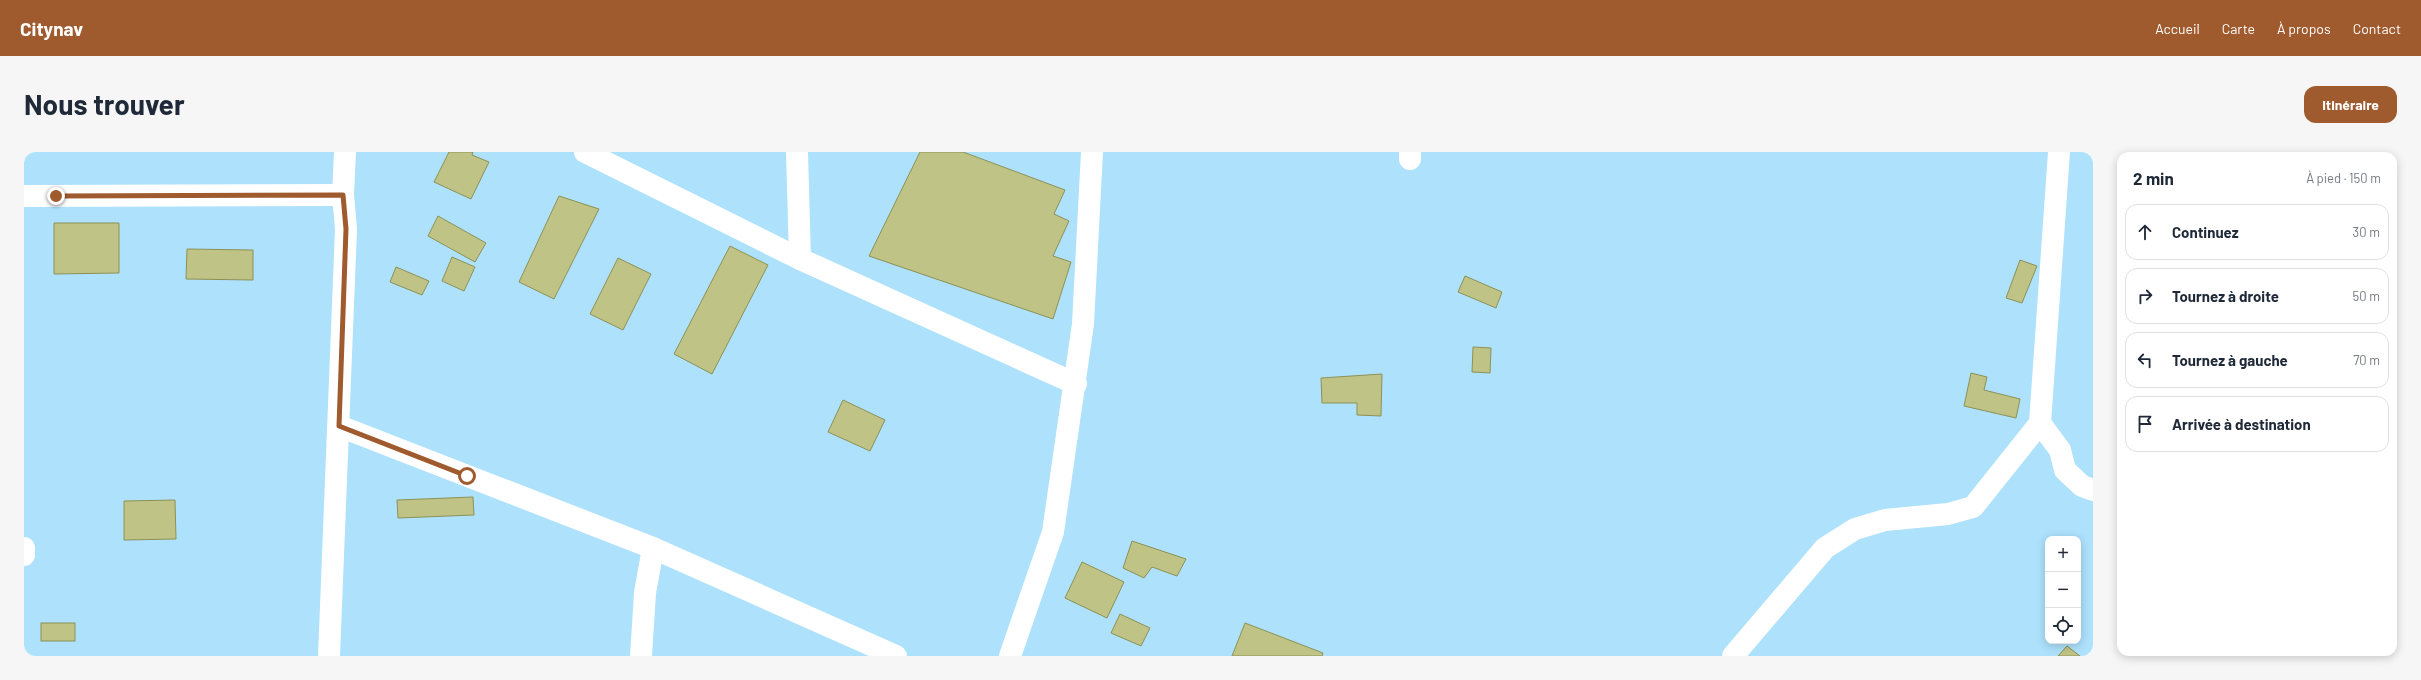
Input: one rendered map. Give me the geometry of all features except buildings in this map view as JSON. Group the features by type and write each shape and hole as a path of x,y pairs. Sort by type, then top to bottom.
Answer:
{"street":[{"path":"329,656 346,229 343,195 345,152"},
{"path":"585,152 800,259 1076,384"},
{"path":"797,152 800,259"},
{"path":"1010,656 1053,532 1076,384 1083,324 1092,152"},
{"path":"1733,656 1825,548 1855,529 1885,520 1948,514 1973,507 2040,423 2059,152"},
{"path":"24,196 343,195"},
{"path":"2040,423 2060,450 2065,470 2082,486 2093,490"},
{"path":"339,426 653,548 896,656"},
{"path":"24,548 24,555"},
{"path":"642,656 645,592 653,548"}],"route":[{"path":"56,196 343,195 346,229 339,426 467,476"}]}
